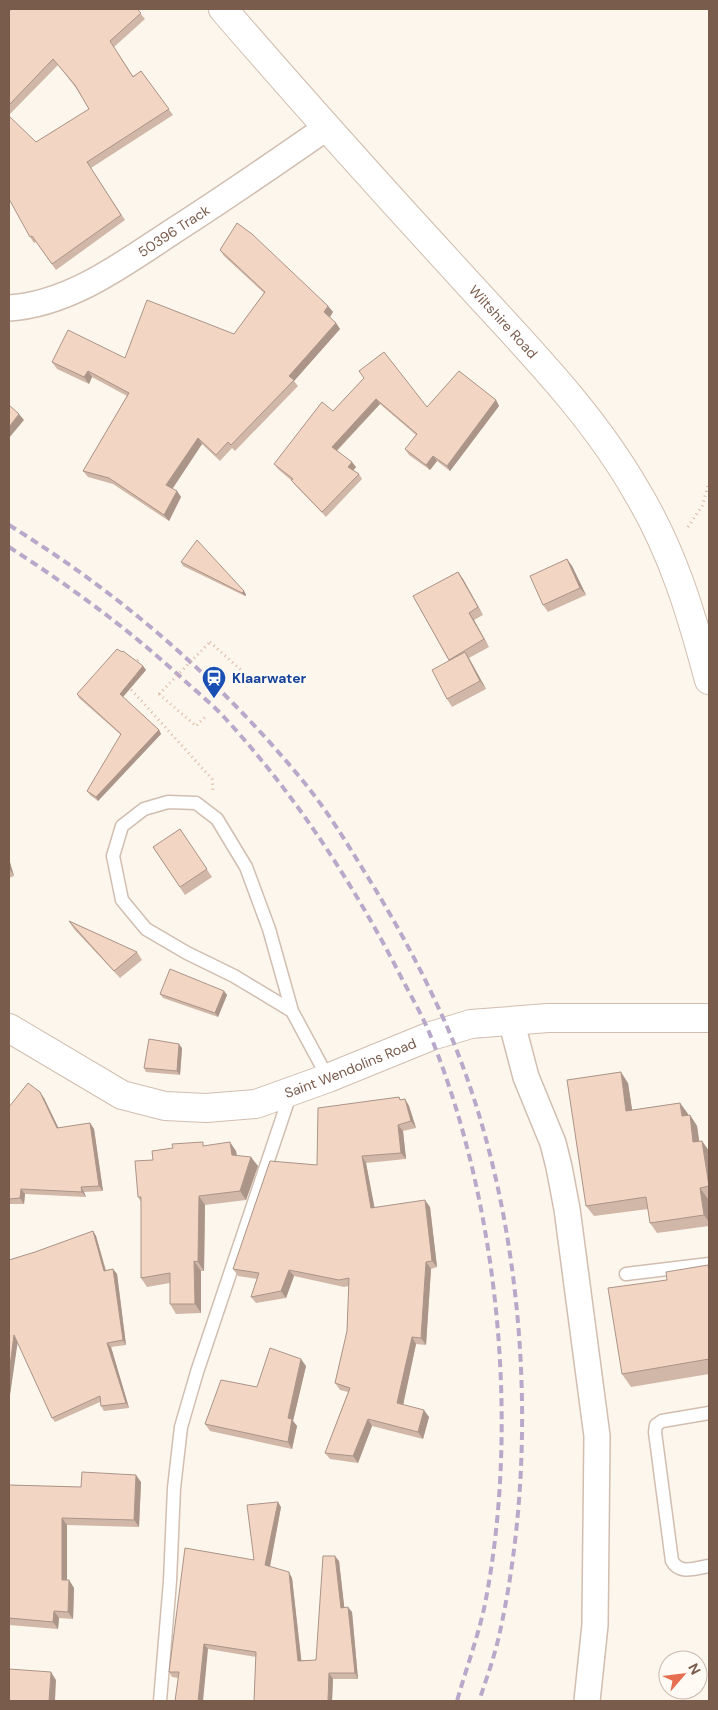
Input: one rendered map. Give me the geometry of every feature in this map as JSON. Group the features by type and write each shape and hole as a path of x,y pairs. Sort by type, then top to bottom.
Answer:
{"street":[{"name":"Wiltshire Road","path":"223,9 326,128 542,364 599,431 638,492 664,543 689,604 709,680"},
{"name":"50396 Track","path":"9,308 26,307 71,293 110,272 250,182 326,128"},
{"name":"Saint Wendolins Road","path":"9,1028 122,1095 165,1106 206,1108 256,1104 328,1078 431,1036 471,1024 548,1018 709,1018"},
{"path":"511,1020 526,1077 553,1143 559,1167 568,1219 597,1436 595,1625 587,1701"}],"lane":[{"path":"292,1011 234,976 187,953 146,929 122,900 113,856 122,826 144,809 168,802 196,803 217,819 246,867 269,929 292,1011 328,1078"},
{"path":"160,1701 170,1581 174,1488 181,1427 199,1363 291,1092"},
{"path":"626,1274 709,1264"},
{"path":"709,1413 662,1421 656,1425 655,1432 672,1561 680,1569 688,1570 709,1566"}],"path":[{"path":"664,543 691,524 702,506 709,483"},
{"path":"205,717 196,726 159,694 210,642 243,672 237,685"},
{"path":"127,671 141,657"},
{"path":"126,685 212,779 217,819"}],"building":[{"path":"11,9 137,9 141,13 110,41 133,77 141,71 169,109 87,162 121,215 52,264 32,236 30,237 9,199 9,116 36,142 89,109 75,85 53,59 9,105 9,12"},
{"path":"237,223 252,234 328,306 324,312 336,323 289,376 294,380 231,445 228,442 216,455 198,438 166,485 177,491 164,515 109,478 83,471 129,393 88,371 84,377 52,362 68,330 125,358 147,300 234,334 265,292 220,250"},
{"path":"384,352 427,407 459,371 496,400 447,466 433,456 426,465 405,449 417,434 376,399 332,447 352,462 348,467 359,474 322,512 291,480 293,479 274,464 322,402 333,411 364,378 359,371"},
{"path":"9,405 19,414 9,427"},
{"path":"197,540 244,591 242,593 181,562"},
{"path":"567,559 580,588 543,605 530,576"},
{"path":"458,572 478,607 469,613 484,639 449,660 413,596"},
{"path":"117,649 123,651 143,666 120,694 159,730 96,797 87,791 121,734 77,694"},
{"path":"465,652 480,681 447,699 432,670"},
{"path":"180,829 207,869 180,887 153,847"},
{"path":"69,921 137,952 114,971"},
{"path":"170,969 224,991 215,1013 160,994"},
{"path":"149,1039 179,1044 177,1071 144,1068"},
{"path":"621,1072 626,1111 680,1103 682,1116 690,1115 693,1142 702,1141 709,1186 700,1188 704,1215 650,1223 646,1197 586,1206 567,1080"},
{"path":"28,1083 40,1092 57,1128 90,1123 99,1186 81,1187 82,1192 21,1189 20,1198 9,1199 9,1107"},
{"path":"399,1097 400,1100 405,1099 411,1121 398,1125 401,1153 362,1156 371,1208 425,1200 432,1261 426,1262 421,1338 412,1337 397,1403 424,1410 418,1432 368,1419 353,1456 325,1453 350,1388 335,1383 347,1331 349,1278 339,1280 289,1270 281,1291 251,1297 259,1273 233,1269 270,1161 317,1165 318,1108"},
{"path":"203,1142 203,1146 230,1142 232,1155 251,1157 240,1191 199,1196 198,1262 194,1261 195,1304 170,1304 170,1273 141,1278 141,1197 138,1197 135,1161 153,1160 152,1151 173,1148 172,1144"},
{"path":"93,1231 104,1271 113,1269 123,1340 107,1343 126,1403 101,1406 100,1396 52,1418 14,1335 9,1374 9,1260"},
{"path":"708,1265 709,1359 622,1374 608,1288 667,1280 666,1272"},
{"path":"270,1348 301,1359 288,1418 292,1419 288,1442 205,1424 221,1380 257,1387"},
{"path":"82,1472 136,1475 134,1520 62,1518 62,1580 69,1580 68,1612 54,1611 53,1622 9,1618 9,1485 81,1487"},
{"path":"278,1502 265,1565 289,1572 298,1661 316,1660 323,1556 335,1556 341,1608 348,1607 355,1673 329,1673 328,1701 254,1701 256,1652 204,1644 198,1701 175,1701 179,1672 169,1672 185,1548 254,1560 247,1505"},
{"path":"9,1669 51,1672 49,1701 9,1701"}],"railway":[{"path":"9,525 91,580 167,641 237,707 271,743 303,781 350,848 409,949 448,1029 474,1099 494,1173 509,1250 518,1328 522,1407 520,1486 512,1562 499,1636 479,1701"},
{"path":"9,547 55,578 143,644 215,708 250,746 320,838 341,871 380,937 420,1012 431,1037 454,1103 473,1172 487,1243 497,1317 501,1390 501,1464 496,1535 485,1604 457,1701"}],"place":[{"name":"Klaarwater","path":"214,699"}]}
